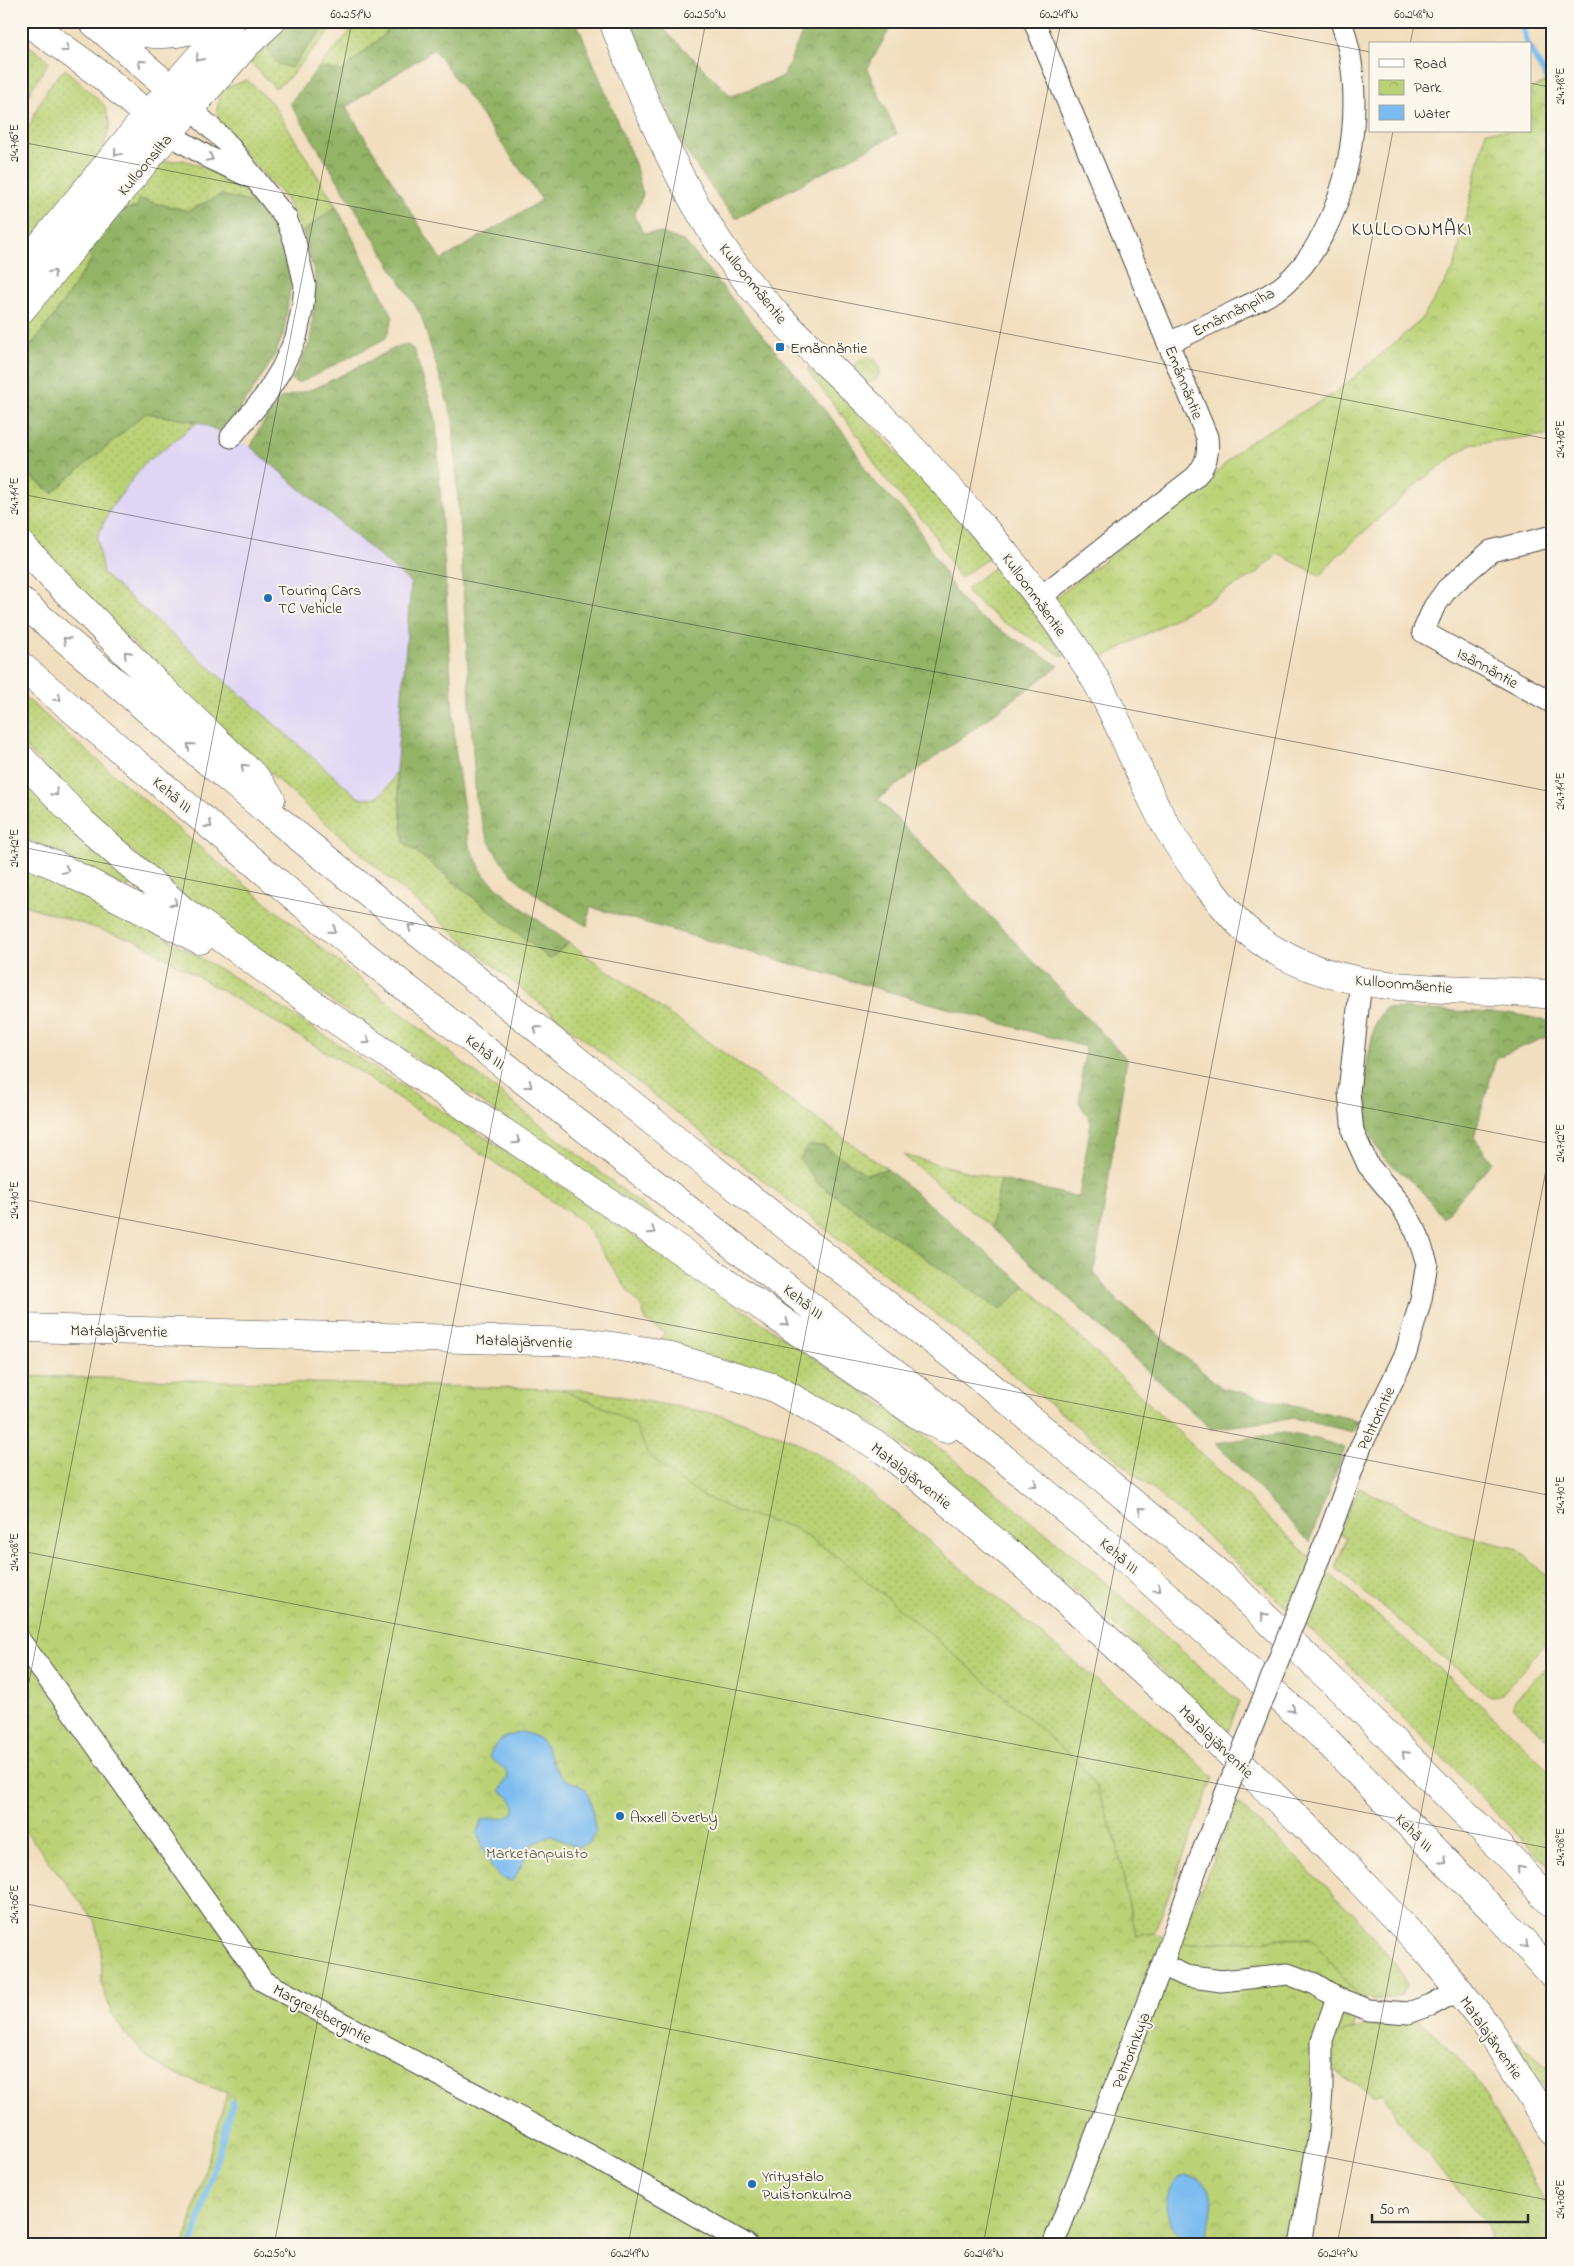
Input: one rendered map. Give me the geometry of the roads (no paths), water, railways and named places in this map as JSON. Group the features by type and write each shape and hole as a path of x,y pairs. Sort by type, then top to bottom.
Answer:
{"main road":[{"path":"26,21 101,75 169,134"},
{"path":"92,21 171,89 190,108"},
{"path":"110,21 122,28 148,35 174,34 217,21"},
{"name":"Kulloonsilta","path":"21,269 148,115 231,21"},
{"name":"Kulloonsilta","path":"21,310 190,108 247,44 272,21"},
{"name":"Kulloonmäentie","path":"613,21 637,86 679,174 710,228 741,272 800,339 872,407 984,526 1039,598 1098,684 1172,838 1229,914 1258,940 1288,958 1322,972 1382,985 1553,995"},
{"path":"21,545 158,685 256,778 294,833"},
{"path":"21,601 200,756 294,833 676,1140 977,1375 1222,1577 1350,1698 1514,1862 1553,1905"},
{"name":"Kehä III","path":"21,666 353,946 996,1453 1120,1554 1322,1736 1498,1915 1553,1975"},
{"path":"21,758 83,823 181,909 327,1014 702,1265 921,1418 996,1453"},
{"path":"21,851 57,866 183,931 327,1014"},
{"name":"Matalajärventie","path":"21,1328 585,1342 654,1352 772,1387 848,1428 884,1451 1056,1592 1173,1699 1329,1849 1428,1952 1501,2046 1553,2132"}],"street":[{"name":"Emännäntie","path":"1034,21 1169,343 1207,436 1209,449 1206,461 1195,477 1039,598"},
{"name":"Emännänpiha","path":"1169,343 1255,302 1284,285 1310,256 1334,214 1345,176 1353,127 1353,86 1347,38 1341,21"},
{"path":"190,108 224,141 286,218 305,285 296,338 282,368 265,396 231,438"},
{"path":"169,134 208,157 253,178"},
{"name":"Isännäntie","path":"1553,536 1491,551 1447,589 1434,607 1423,632 1553,703"},
{"name":"Pehtorintie","path":"1202,1853 1331,1528 1361,1446 1406,1353 1421,1299 1427,1263 1416,1231 1399,1202 1368,1165 1353,1132 1349,1092 1361,981"},
{"name":"Margretebergintie","path":"21,1642 263,1981 595,2158 747,2245"},
{"name":"Pehtorinkuja","path":"1053,2245 1162,1965 1202,1853"},
{"path":"1162,1965 1186,1976 1221,1981 1288,1974 1315,1984 1337,1998 1369,2010 1408,2013 1431,2005 1459,1990"},
{"path":"1300,2245 1318,2138 1322,2091 1322,2040 1337,1998"}],"water":[{"path":"521,1732 540,1739 548,1750 557,1770 563,1777 586,1790 591,1802 596,1831 590,1842 578,1847 551,1836 532,1844 514,1880 506,1880 494,1871 489,1864 477,1832 483,1819 505,1818 513,1814 514,1806 512,1800 500,1791 508,1777 506,1770 489,1757 501,1740"},
{"path":"1186,2176 1197,2178 1204,2183 1212,2198 1211,2217 1205,2235 1191,2238 1180,2235 1172,2226 1168,2215 1167,2202 1170,2190 1176,2181"}],"waterway":[{"path":"1520,21 1527,42"},
{"path":"1532,52 1553,90"},
{"path":"192,2245 233,2102"}],"place":[{"name":"Emännäntie","path":"780,347"},
{"name":"Touring Cars TC Vehicle","path":"268,598"},
{"name":"Axxell Överby","path":"620,1816"},
{"name":"Yritystalo Puistonkulma","path":"752,2184"}],"district":[{"name":"KULLOONMÄKI","path":"1412,228"}],"park label":[{"name":"Marketanpuisto","path":"537,1852"}]}
